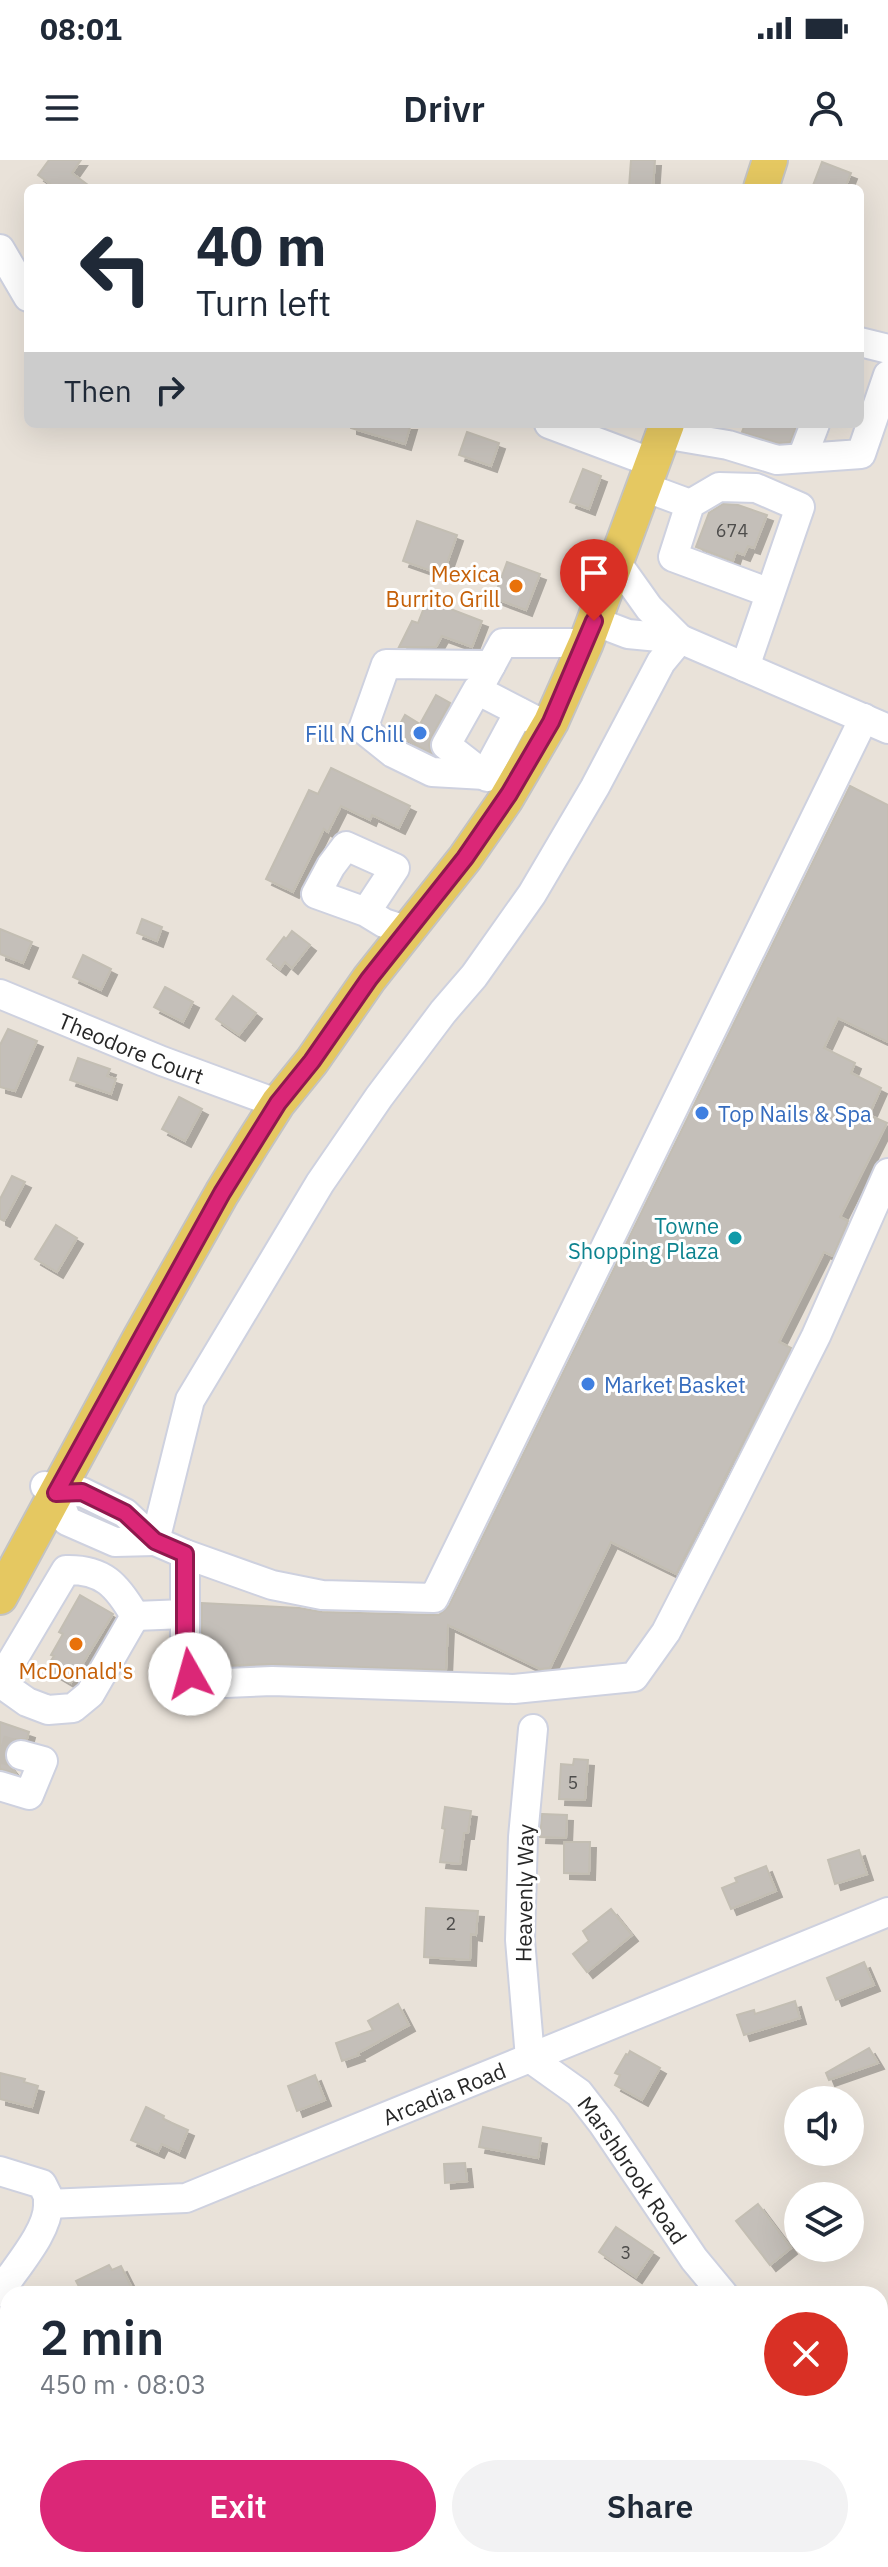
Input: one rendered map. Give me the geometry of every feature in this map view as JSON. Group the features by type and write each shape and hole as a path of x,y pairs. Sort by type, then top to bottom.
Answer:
{"main road":[{"path":"762,184 770,160"},
{"path":"0,1558 48,1488 278,1103 465,858 497,784 533,720 590,632 657,452"},
{"path":"0,1597 48,1488 183,1218 265,1099 314,1039 354,1000"}],"street":[{"path":"0,249 24,290"},
{"path":"864,343 888,349"},
{"path":"564,428 657,452 706,433 728,445 777,460 861,454 888,375"},
{"path":"802,458 813,428"},
{"path":"657,452 690,504"},
{"path":"745,667 800,507 756,488 719,487 690,504 673,557 770,593"},
{"path":"617,563 649,608 680,639"},
{"path":"48,1488 67,1521 115,1542 155,1541 272,1585 322,1595 434,1598 876,723 680,639 590,632 503,643 446,745 497,784"},
{"path":"155,1541 190,1400 320,1183 379,1097 474,976 532,894 595,787 661,662 680,639"},
{"path":"491,665 386,664 363,729 393,753 432,772 497,784"},
{"path":"477,690 533,720"},
{"path":"366,912 384,923 409,931"},
{"name":"Theodore Court","path":"0,994 162,1061 265,1099"},
{"path":"185,1554 185,1653 190,1674 201,1684 272,1681 514,1689 634,1677 666,1632 732,1503 816,1336 888,1173"},
{"path":"66,1570 85,1570 119,1588 135,1616 90,1694 73,1708 48,1710 27,1702 0,1682 66,1570"},
{"path":"135,1616 185,1614"},
{"name":"Heavenly Way","path":"530,2058 520,1940 523,1837 533,1729"},
{"path":"0,1786 29,1795 43,1761 21,1755"},
{"name":"Arcadia Road","path":"48,2204 186,2198 530,2058 887,1918"},
{"name":"Marshbrook Road","path":"530,2058 579,2093 694,2259 716,2286"},
{"path":"0,2171 42,2184 48,2196 48,2211 41,2231 4,2286"}],"building":[{"path":"49,160 81,160 72,173 87,184 50,184 38,175"},
{"path":"631,160 655,160 653,184 629,184"},
{"path":"822,162 851,173 847,184 814,184"},
{"path":"351,428 410,428 405,444"},
{"path":"744,428 795,428 790,442 779,443 742,432"},
{"path":"467,432 499,443 491,466 459,455"},
{"path":"583,469 601,476 589,509 570,502"},
{"path":"723,504 738,505 767,515 754,548 748,546 744,555 736,552 733,561 696,547 709,513"},
{"path":"417,521 457,535 443,575 403,561"},
{"path":"507,562 540,574 526,610 494,598"},
{"path":"427,600 482,621 472,647 442,636 436,647 399,647 412,621 418,623"},
{"path":"436,695 450,703 431,737 431,753 395,733 405,715 420,724"},
{"path":"331,768 410,806 399,828 372,815 370,820 341,806 328,832 324,829 293,892 266,879 309,790 318,794"},
{"name":"Towne Shopping Plaza","path":"850,786 888,805 888,1042 838,1018 824,1048 855,1063 851,1073 881,1088 869,1115 887,1123 840,1217 848,1221 833,1256 824,1252 779,1342 791,1348 676,1574 611,1542 550,1668 540,1669 448,1625 446,1670 273,1664 206,1666 202,1651 202,1603 322,1612 434,1615 439,1615 449,1606"},
{"path":"142,919 162,927 157,941 137,933"},
{"path":"0,929 32,942 23,963 0,954"},
{"path":"292,931 310,945 292,968 285,962 280,969 267,959"},
{"path":"83,955 111,969 101,990 73,977"},
{"path":"165,987 193,1002 183,1022 154,1007"},
{"path":"233,996 256,1013 239,1035 216,1019"},
{"path":"8,1029 37,1041 15,1091 0,1087 0,1045"},
{"path":"78,1058 110,1069 107,1076 116,1079 111,1094 70,1080"},
{"path":"179,1097 202,1109 185,1141 162,1129"},
{"path":"12,1176 25,1182 4,1221 0,1219 0,1199"},
{"path":"56,1225 77,1238 57,1272 35,1259"},
{"name":"McDonald's","path":"80,1595 113,1614 71,1683 46,1668 63,1634 59,1632"},
{"path":"0,1722 29,1732 27,1739 16,1739 5,1750 5,1760 15,1773 0,1769"},
{"path":"574,1759 588,1760 585,1800 559,1799 561,1764 573,1765"},
{"path":"445,1807 471,1811 460,1864 440,1862"},
{"path":"542,1814 567,1815 566,1838 540,1837"},
{"path":"564,1842 590,1842 589,1874 564,1873"},
{"path":"859,1850 867,1874 835,1884 828,1860"},
{"path":"766,1866 776,1891 731,1909 722,1888 737,1882 735,1878"},
{"path":"426,1908 478,1911 476,1935 471,1934 470,1960 424,1957"},
{"path":"611,1909 632,1935 587,1972 573,1954 589,1941 583,1931"},
{"path":"864,1962 874,1985 836,2000 827,1978"},
{"path":"795,2001 800,2018 744,2035 737,2015 754,2010 755,2014"},
{"path":"398,2004 409,2025 359,2055 342,2061 336,2043 373,2030 368,2021"},
{"path":"869,2048 878,2063 829,2080 826,2073"},
{"path":"630,2051 660,2068 642,2100 615,2085 620,2075 615,2073"},
{"path":"0,2073 25,2079 24,2082 38,2086 32,2107 0,2099"},
{"path":"315,2075 325,2100 297,2111 288,2086"},
{"path":"146,2107 188,2130 179,2152 162,2144 158,2152 131,2140"},
{"path":"483,2127 541,2138 538,2158 479,2147"},
{"path":"465,2163 467,2181 445,2183 444,2164"},
{"path":"758,2204 784,2239 784,2254 770,2265 736,2221"},
{"path":"616,2227 653,2252 636,2277 599,2252"},
{"path":"109,2265 112,2270 121,2266 131,2286 79,2286 76,2281"}],"tunnel":[{"path":"0,1749 21,1755"}],"place":[{"name":"Mexica Burrito Grill","path":"516,586"},
{"name":"Fill N Chill","path":"420,733"},
{"name":"Top Nails & Spa","path":"702,1113"},
{"name":"Towne Shopping Plaza","path":"735,1238"},
{"name":"Market Basket","path":"588,1384"},
{"name":"McDonald's","path":"76,1644"}],"route":[{"path":"190,1674 185,1653 185,1554 155,1541 125,1513 82,1492 56,1493 222,1193 278,1103 312,1061 369,979 465,858 509,794 551,722 594,621"}]}
